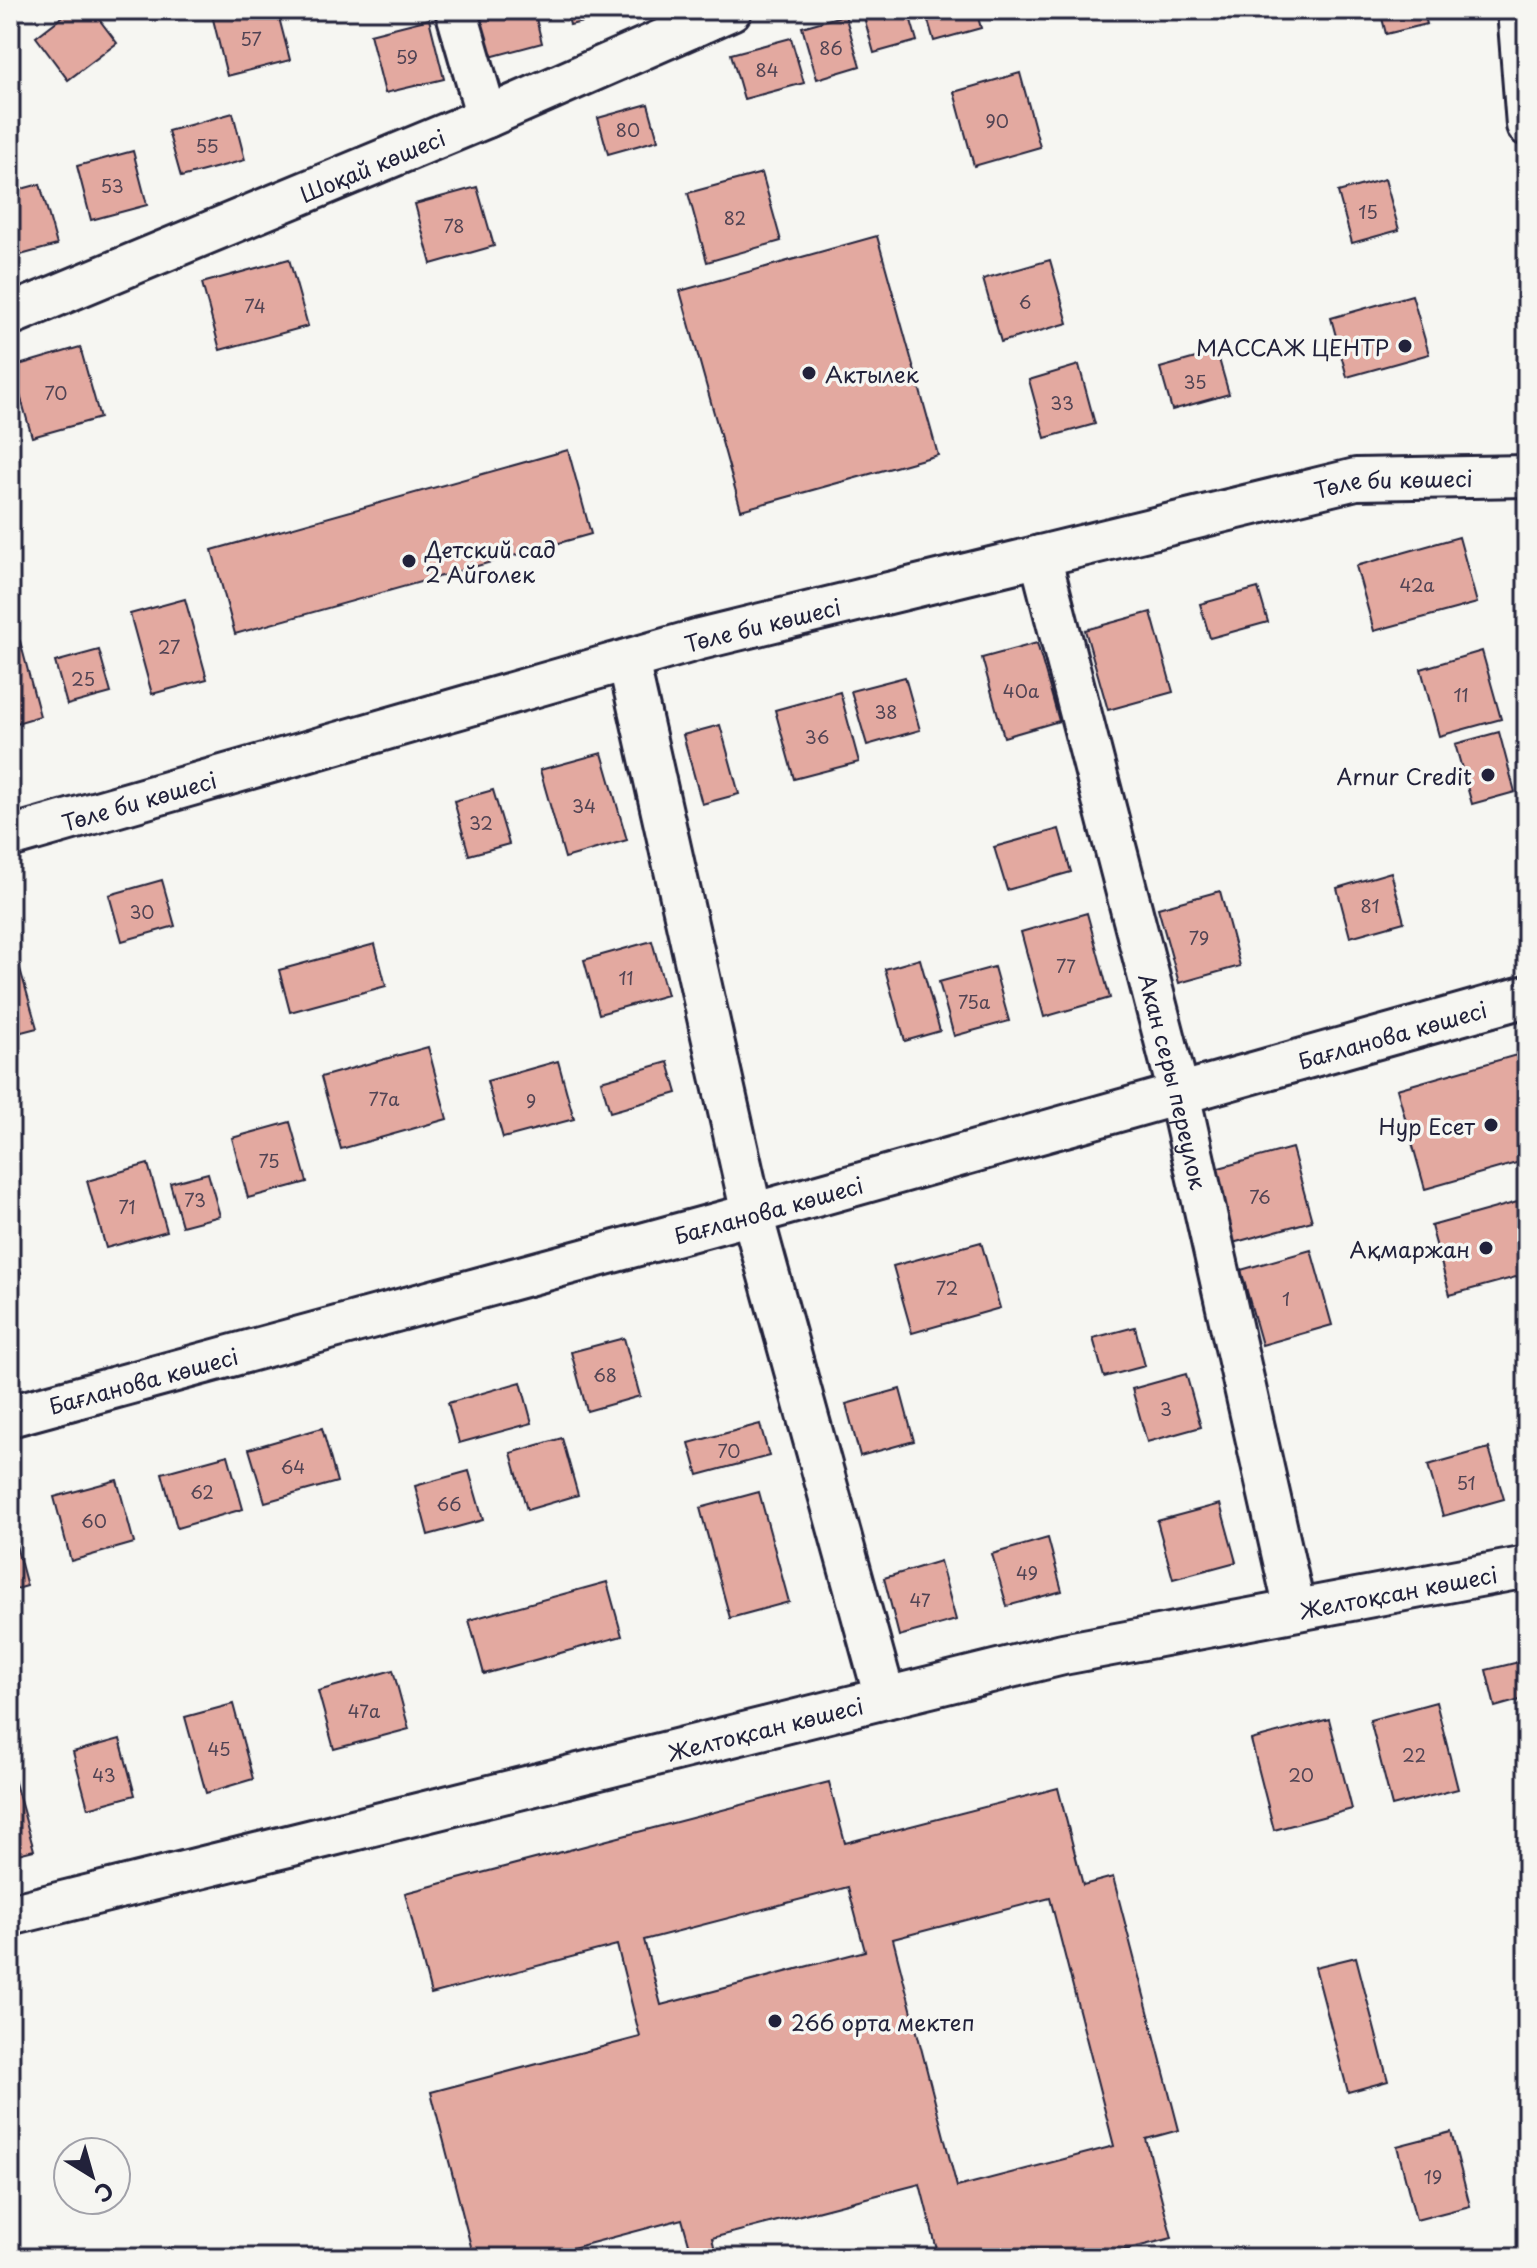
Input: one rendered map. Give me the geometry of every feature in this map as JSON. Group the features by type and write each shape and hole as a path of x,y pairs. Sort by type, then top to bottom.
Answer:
{"street":[{"path":"456,10 487,117"},
{"name":"Шоқай көшесі","path":"10,315 487,117 731,10"},
{"path":"1522,18 1527,125"},
{"name":"Төле би көшесі","path":"10,837 628,660 1356,479 1527,476"},
{"name":"Акан серы переулок","path":"1040,556 1179,1094 1295,1610"},
{"path":"628,660 752,1214 885,1698"},
{"name":"Бағланова көшесі","path":"10,1416 752,1214 1527,996"},
{"name":"Желтоқсан көшесі","path":"10,1915 1063,1654 1527,1567"}],"building":[{"path":"71,10 92,10 117,43 68,80 36,37"},
{"path":"233,10 277,10 290,60 227,76 212,15"},
{"path":"478,10 534,10 542,43 490,57"},
{"path":"566,10 614,10 615,14 570,25"},
{"path":"862,10 908,10 917,41 874,53"},
{"path":"925,10 976,10 981,28 934,41"},
{"path":"1380,10 1423,10 1427,24 1386,34"},
{"path":"845,15 860,66 817,79 802,27"},
{"path":"429,19 444,79 385,93 370,34"},
{"path":"791,38 804,83 744,99 731,54"},
{"path":"1020,73 1040,147 974,166 954,92"},
{"path":"648,104 658,140 608,154 598,118"},
{"path":"233,113 245,160 181,177 168,131"},
{"path":"133,151 147,205 91,220 77,166"},
{"path":"762,173 781,241 707,262 688,193"},
{"path":"1385,179 1399,230 1352,243 1338,192"},
{"path":"40,184 57,245 10,258 10,192"},
{"path":"477,187 494,246 431,264 415,204"},
{"name":"Актылек","path":"877,236 938,455 741,510 680,291"},
{"path":"289,259 308,326 220,350 202,283"},
{"path":"1050,260 1068,323 1001,342 983,279"},
{"path":"1412,295 1429,354 1347,377 1331,318"},
{"path":"80,347 100,418 32,437 12,367"},
{"path":"1217,352 1229,394 1172,410 1160,368"},
{"path":"1079,365 1095,424 1045,438 1029,380"},
{"path":"568,450 591,534 235,634 212,550"},
{"path":"1459,537 1477,603 1374,631 1356,566"},
{"path":"1258,588 1268,622 1210,638 1200,604"},
{"path":"185,599 207,679 152,694 130,614"},
{"path":"1151,612 1173,692 1108,710 1085,630"},
{"path":"20,641 40,716 10,725 10,644"},
{"path":"1037,643 1059,721 1004,737 982,658"},
{"path":"99,650 111,693 67,705 55,662"},
{"path":"1482,651 1501,719 1439,736 1421,669"},
{"path":"905,677 920,730 867,745 851,691"},
{"path":"840,692 859,762 794,779 775,710"},
{"path":"720,725 739,794 702,804 683,735"},
{"path":"1499,732 1515,792 1472,804 1455,744"},
{"path":"602,753 627,840 565,858 540,770"},
{"path":"493,790 509,844 469,855 454,801"},
{"path":"1059,829 1071,872 1007,890 994,847"},
{"path":"1391,872 1404,922 1350,937 1337,888"},
{"path":"162,880 175,926 122,941 109,895"},
{"path":"1220,891 1240,966 1179,983 1158,908"},
{"path":"1087,913 1110,998 1044,1017 1021,932"},
{"path":"10,934 37,1028 10,1035"},
{"path":"652,941 667,995 599,1014 584,960"},
{"path":"375,944 386,986 290,1012 279,970"},
{"path":"920,959 940,1031 905,1041 885,969"},
{"path":"994,967 1009,1021 954,1036 939,982"},
{"path":"428,1047 447,1119 341,1149 321,1077"},
{"path":"1527,1052 1527,1160 1425,1189 1397,1089"},
{"path":"558,1061 574,1119 503,1138 487,1081"},
{"path":"668,1062 677,1093 610,1112 601,1081"},
{"path":"290,1122 307,1182 248,1198 232,1138"},
{"path":"1292,1148 1312,1221 1229,1244 1208,1171"},
{"path":"148,1164 167,1231 106,1248 87,1181"},
{"path":"208,1173 220,1216 182,1226 170,1183"},
{"path":"1521,1201 1527,1223 1527,1274 1450,1295 1431,1226"},
{"path":"10,1234 21,1273 10,1277"},
{"path":"981,1242 1000,1308 912,1333 893,1266"},
{"path":"1311,1250 1332,1325 1262,1345 1241,1270"},
{"path":"1135,1327 1145,1366 1104,1377 1093,1338"},
{"path":"624,1338 640,1396 587,1411 571,1352"},
{"path":"1186,1374 1201,1427 1147,1442 1132,1389"},
{"path":"521,1382 532,1423 459,1443 448,1403"},
{"path":"900,1389 914,1441 860,1456 846,1404"},
{"path":"760,1424 769,1456 698,1475 689,1443"},
{"path":"322,1428 337,1482 265,1502 249,1449"},
{"path":"562,1438 578,1495 527,1510 511,1453"},
{"path":"1489,1448 1504,1499 1443,1516 1428,1465"},
{"path":"228,1455 243,1509 177,1528 162,1473"},
{"path":"469,1471 483,1520 428,1535 415,1486"},
{"path":"117,1480 134,1543 71,1561 54,1497"},
{"path":"759,1492 789,1602 730,1618 700,1508"},
{"path":"1220,1504 1236,1562 1173,1579 1157,1521"},
{"path":"10,1523 27,1586 10,1591"},
{"path":"1048,1538 1062,1591 1007,1606 992,1554"},
{"path":"940,1561 956,1620 899,1636 884,1578"},
{"path":"607,1582 622,1636 484,1674 469,1620"},
{"path":"1527,1660 1527,1698 1495,1707 1486,1670"},
{"path":"393,1670 409,1729 334,1749 318,1691"},
{"path":"1436,1702 1458,1789 1392,1806 1370,1720"},
{"path":"233,1704 253,1779 206,1793 185,1717"},
{"path":"1329,1719 1352,1809 1274,1830 1251,1740"},
{"path":"120,1739 135,1795 88,1808 73,1752"},
{"path":"14,1779 34,1850 10,1856 10,1780"},
{"name":"266 орта мектеп","path":"829,1782 845,1843 1058,1788 1083,1885 1113,1877 1179,2130 1146,2139 1172,2238 1093,2258 906,2258 937,2250 920,2184 712,2238 717,2258 693,2258 682,2219 535,2258 474,2258 431,2092 640,2037 617,1945 431,1994 405,1893","holes":["848,1887 865,1951 661,2005 644,1940","1050,1898 1114,2146 957,2187 893,1939"]},
{"path":"1356,1957 1388,2081 1348,2092 1315,1967"},
{"path":"1451,2132 1470,2206 1416,2220 1397,2146"}],"place":[{"name":"МАССАЖ ЦЕНТР","path":"1405,346"},
{"name":"Актылек","path":"809,373"},
{"name":"Детский сад 2 Айголек","path":"409,561"},
{"name":"Arnur Credit","path":"1488,775"},
{"name":"Нур Есет","path":"1491,1125"},
{"name":"Ақмаржан","path":"1486,1248"},
{"name":"266 орта мектеп","path":"775,2021"}]}
